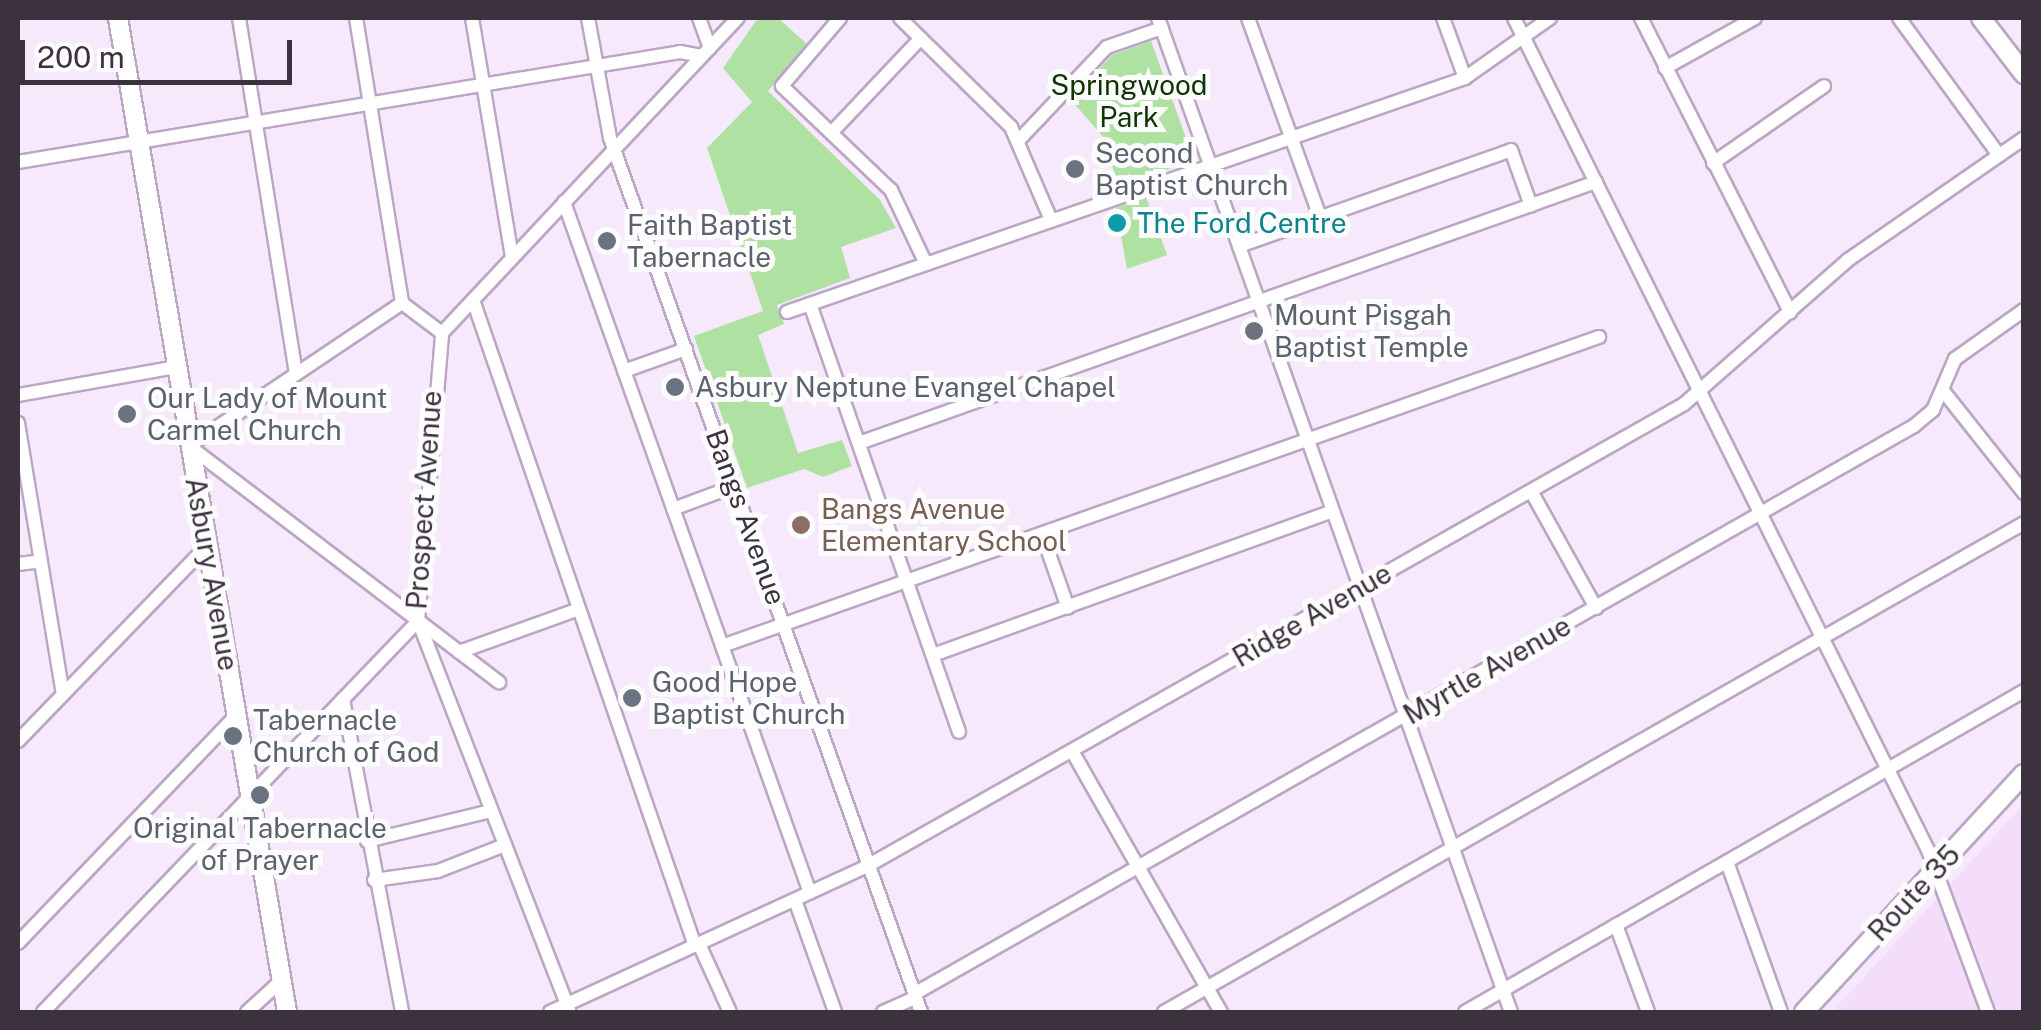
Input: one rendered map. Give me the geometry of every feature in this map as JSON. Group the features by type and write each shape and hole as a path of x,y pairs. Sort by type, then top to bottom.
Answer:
{"main road":[{"name":"Asbury Avenue","path":"118,18 286,1012"},
{"path":"1985,21 2024,74"},
{"name":"Route 35","path":"1804,1012 2024,774"}],"street":[{"path":"238,18 296,372"},
{"path":"356,18 402,303 442,333 706,52 730,20"},
{"path":"472,18 512,256"},
{"name":"Bangs Avenue","path":"588,18 614,148 921,1012"},
{"path":"699,18 706,52"},
{"path":"840,18 782,80 902,204 926,264"},
{"path":"900,18 1019,140 1050,220"},
{"path":"1248,18 1320,217"},
{"path":"1443,18 1471,74"},
{"path":"1514,18 1936,870 1988,1012"},
{"path":"786,312 1471,74 1550,18"},
{"path":"1641,18 1790,312"},
{"path":"1666,68 1755,18"},
{"path":"1899,18 2000,155"},
{"path":"1019,140 1108,48 1160,23 1511,1012"},
{"path":"832,132 921,38"},
{"path":"18,162 596,65 706,52"},
{"path":"1713,163 1824,86"},
{"name":"Ridge Avenue","path":"550,1012 568,1009 870,865 1700,392 1790,312 2024,138"},
{"path":"1239,246 1511,150 1531,206"},
{"path":"858,443 1596,182"},
{"path":"564,202 810,893"},
{"path":"472,300 697,945 730,1012"},
{"path":"402,303 189,446 499,682"},
{"path":"810,304 959,732"},
{"name":"Myrtle Avenue","path":"883,1012 1914,426 1944,392 1955,359 2023,311"},
{"name":"Prospect Avenue","path":"43,1012 418,621 442,333"},
{"path":"722,646 1599,337"},
{"path":"624,371 686,349"},
{"path":"18,395 176,367"},
{"path":"1944,392 2024,493"},
{"path":"18,423 63,694"},
{"path":"673,509 735,486"},
{"path":"1531,491 1596,608"},
{"path":"932,655 1332,512"},
{"path":"1164,1012 2024,523"},
{"path":"1042,534 1068,608"},
{"path":"18,741 207,546"},
{"path":"18,564 41,561"},
{"path":"459,652 579,609"},
{"path":"418,621 568,1009"},
{"path":"1465,1012 2024,691"},
{"path":"343,699 374,880 402,1012"},
{"path":"18,944 238,715"},
{"path":"1072,751 1221,1012"},
{"path":"368,841 491,810"},
{"path":"374,880 438,871 505,845"},
{"path":"1728,862 1781,1012"},
{"path":"795,900 835,1012"},
{"path":"1616,925 1648,1012"},
{"path":"247,1012 281,981"}],"shaded area":[{"path":"2023,805 2023,1012 1832,1012 1839,1004"}],"green space":[{"path":"758,18 778,18 808,45 768,91 880,200 896,228 841,247 850,278 777,305 784,324 758,335 798,453 842,440 852,466 823,477 804,469 747,488 694,336 763,311 707,148 752,102 723,68"},
{"name":"Springwood Park","path":"1151,41 1194,160 1118,187 1105,139 1071,100 1112,55"},
{"path":"1146,197 1167,255 1127,269 1116,208"}],"place":[{"name":"Second Baptist Church","path":"1075,169"},
{"name":"The Ford Centre","path":"1117,223"},
{"name":"Faith Baptist Tabernacle","path":"607,241"},
{"name":"Mount Pisgah Baptist Temple","path":"1254,331"},
{"name":"Asbury Neptune Evangel Chapel","path":"675,387"},
{"name":"Our Lady of Mount Carmel Church","path":"127,414"},
{"name":"Bangs Avenue Elementary School","path":"801,525"},
{"name":"Good Hope Baptist Church","path":"632,698"},
{"name":"Tabernacle Church of God","path":"233,736"},
{"name":"Original Tabernacle of Prayer","path":"260,795"}]}
